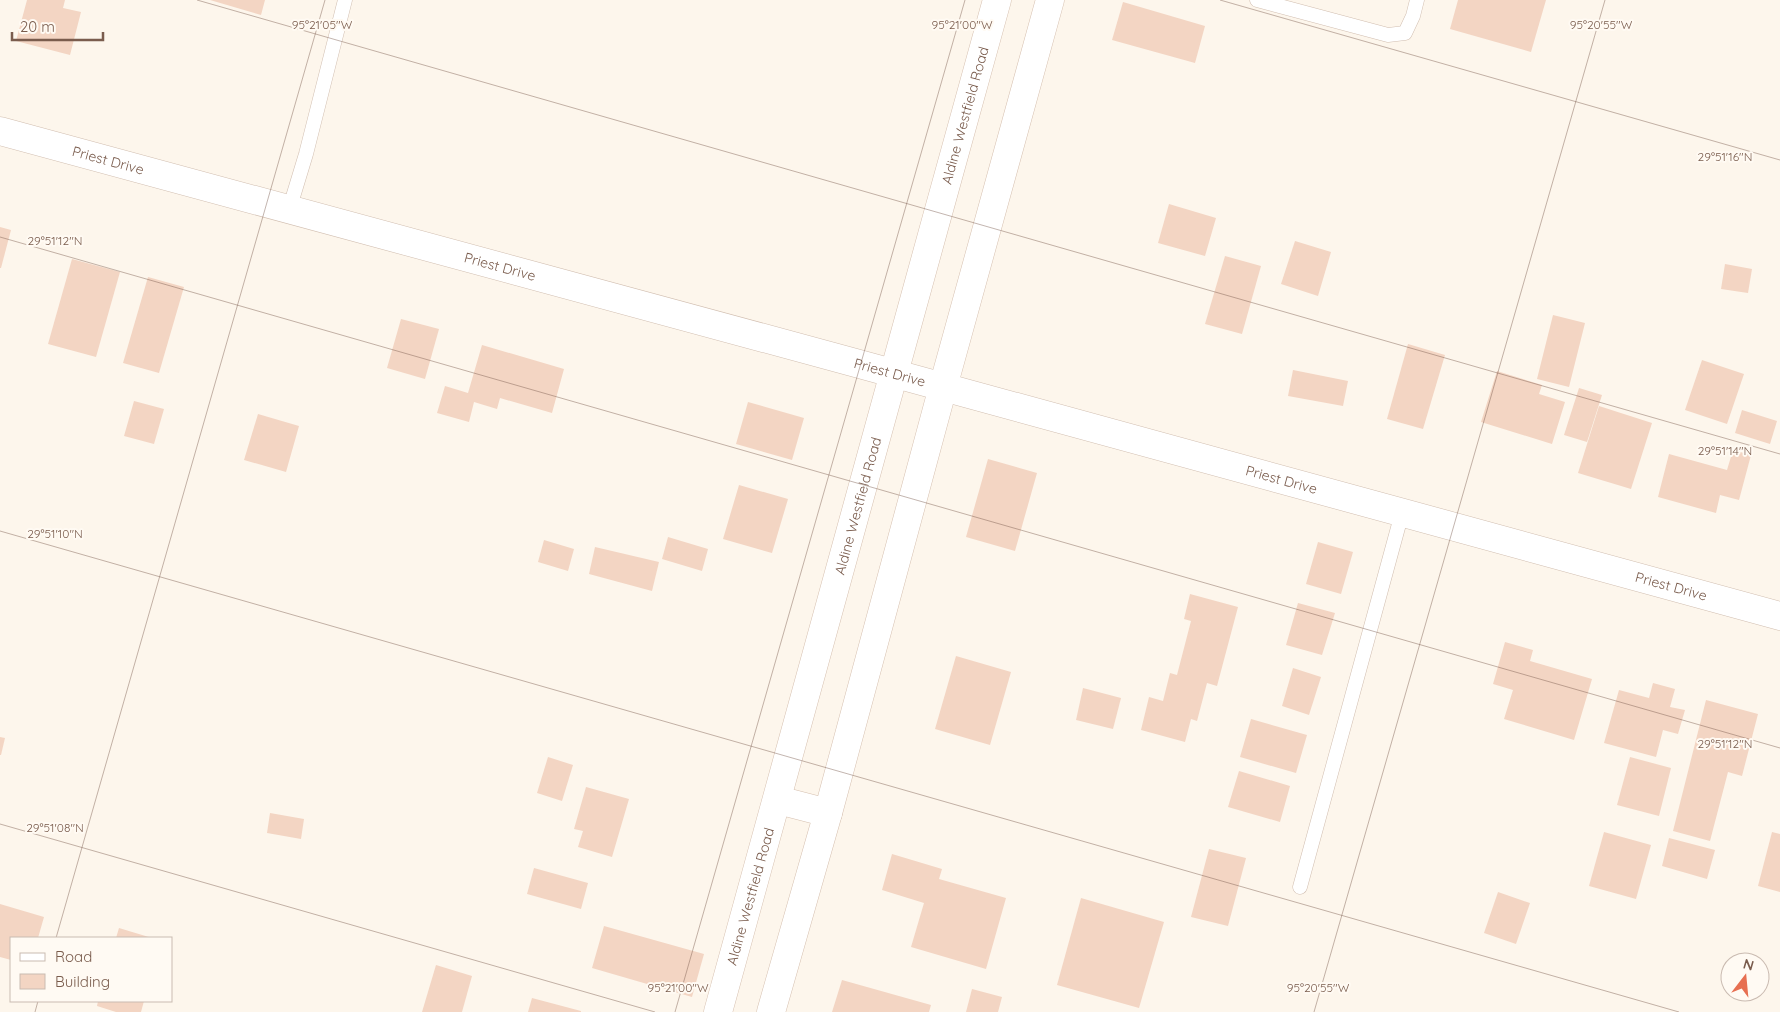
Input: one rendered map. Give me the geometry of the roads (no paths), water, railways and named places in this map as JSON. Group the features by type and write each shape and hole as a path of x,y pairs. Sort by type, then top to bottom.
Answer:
{"main road":[{"name":"Aldine Westfield Road","path":"718,1012 997,0"},
{"path":"771,1012 828,813 1050,0"},
{"name":"Priest Drive","path":"0,132 893,373 1780,616"},
{"path":"778,800 828,813"}],"lane":[{"path":"289,210 306,154 345,0"},
{"path":"1256,0 1388,35 1405,33 1414,16 1417,0"},
{"path":"1300,888 1402,513"}]}
